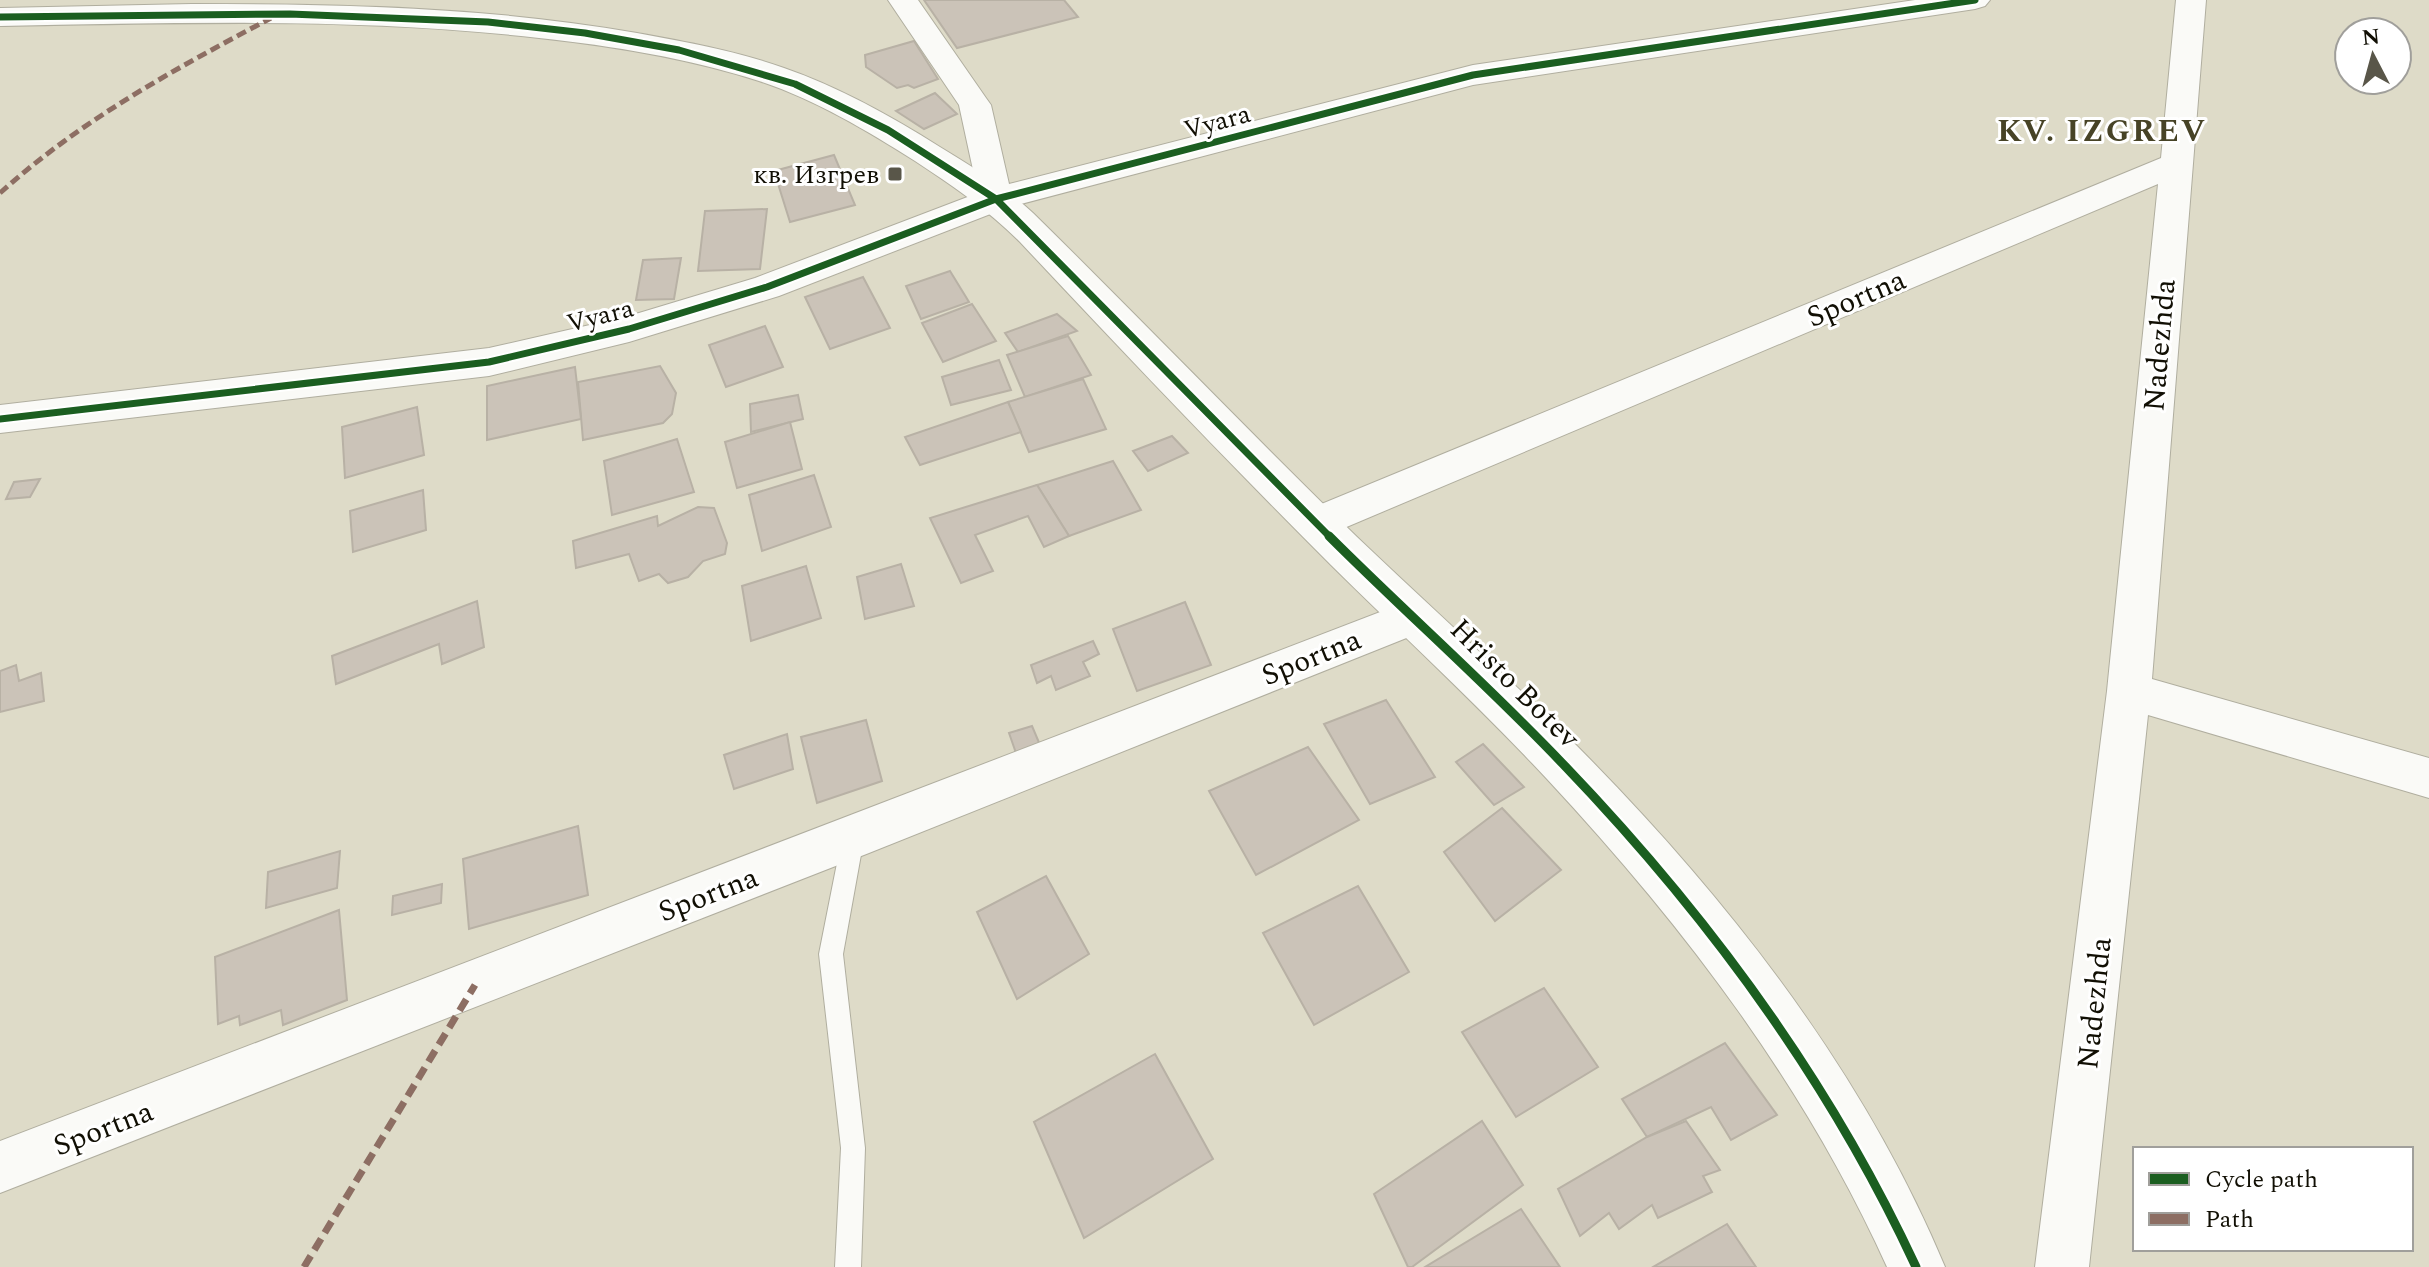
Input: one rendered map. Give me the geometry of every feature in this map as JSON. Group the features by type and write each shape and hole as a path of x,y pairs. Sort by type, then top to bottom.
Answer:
{"street":[{"path":"903,0 975,105 996,199"},
{"name":"Vyara","path":"0,419 489,362 629,329 767,287 996,199 1473,75 1975,0"},
{"name":"Nadezhda","path":"2062,1267 2129,691 2191,0"},
{"name":"Hristo Botev","path":"0,17 282,12 356,6 578,26 676,46 767,73 832,100 915,146 996,199 1316,523 1595,798 1685,902 1783,1029 1885,1194 1916,1267"},
{"name":"Sportna","path":"1316,523 2175,164"},
{"name":"Sportna","path":"0,1167 853,838 1414,617"},
{"path":"2129,691 2429,778"}],"lane":[{"path":"848,1267 853,1148 831,954 853,838"}],"building":[{"path":"924,0 1064,0 1078,17 957,48"},
{"path":"914,41 938,79 914,88 908,85 897,88 866,67 865,55"},
{"path":"935,93 957,114 924,129 896,111"},
{"path":"834,155 855,205 790,222 774,171"},
{"path":"767,209 760,269 698,271 705,211"},
{"path":"681,258 674,299 636,300 643,260"},
{"path":"950,271 969,302 921,319 906,286"},
{"path":"863,277 890,328 830,349 805,297"},
{"path":"972,304 996,341 943,362 922,323"},
{"path":"1057,314 1077,331 1018,352 1005,333"},
{"path":"765,326 783,367 726,387 709,345"},
{"path":"1068,336 1091,375 1025,397 1007,355"},
{"path":"999,360 1011,390 951,405 942,377"},
{"path":"660,366 676,393 672,414 663,423 583,440 578,382"},
{"path":"575,367 581,419 487,440 487,386"},
{"path":"1083,379 1106,429 1029,452 1008,402"},
{"path":"798,395 803,419 751,432 750,404"},
{"path":"1008,402 1021,432 920,465 905,437"},
{"path":"417,407 424,455 345,478 342,427"},
{"path":"790,422 802,469 737,488 725,442"},
{"path":"1172,436 1188,453 1148,471 1133,451"},
{"path":"677,439 694,492 612,515 604,461"},
{"path":"1113,461 1141,510 1069,536 1037,485"},
{"path":"814,475 831,527 762,551 749,495"},
{"path":"40,479 30,497 6,499 14,482"},
{"path":"1037,485 1069,536 1044,547 1028,516 975,535 993,571 961,583 930,518"},
{"path":"423,490 426,530 353,552 350,511"},
{"path":"698,507 714,508 727,543 725,554 703,561 688,577 668,583 659,574 639,581 629,554 576,568 573,541 657,516 658,526"},
{"path":"901,564 914,606 865,619 857,577"},
{"path":"806,566 821,618 751,641 742,586"},
{"path":"477,601 484,647 442,664 439,644 336,684 332,656"},
{"path":"1185,602 1211,665 1137,691 1113,629"},
{"path":"1093,641 1099,654 1083,662 1090,676 1056,690 1051,676 1037,683 1031,665"},
{"path":"16,665 19,681 41,673 44,701 0,712 0,671"},
{"path":"1386,700 1435,777 1370,804 1324,724"},
{"path":"866,720 882,781 817,803 801,737"},
{"path":"1032,726 1040,745 1016,753 1009,733"},
{"path":"787,734 793,769 734,789 724,755"},
{"path":"1483,744 1524,787 1494,805 1456,762"},
{"path":"1308,747 1359,820 1256,875 1209,791"},
{"path":"1502,808 1561,870 1495,921 1444,852"},
{"path":"578,826 588,895 469,929 463,859"},
{"path":"340,851 337,888 266,908 268,872"},
{"path":"1046,876 1089,954 1017,999 977,912"},
{"path":"442,884 441,903 392,915 393,896"},
{"path":"1358,886 1409,972 1314,1025 1263,933"},
{"path":"339,910 347,1000 283,1025 281,1010 240,1025 239,1016 218,1024 215,957"},
{"path":"1544,988 1598,1067 1516,1117 1462,1032"},
{"path":"1725,1043 1777,1115 1731,1140 1711,1107 1647,1137 1622,1099"},
{"path":"1155,1054 1213,1159 1084,1238 1034,1122"},
{"path":"1482,1121 1523,1185 1408,1267 1374,1194"},
{"path":"1686,1121 1720,1170 1703,1176 1712,1192 1658,1218 1652,1205 1619,1229 1609,1213 1580,1236 1558,1189 1647,1137"},
{"path":"1521,1209 1560,1267 1425,1267"},
{"path":"1727,1224 1756,1267 1653,1267"}],"marked path":[{"path":"0,193 62,141 129,96 271,18"},
{"path":"304,1267 475,985"}],"cycle path":[{"path":"0,419 489,362 629,329 767,287 996,199 1473,75 1975,0"},
{"path":"0,17 192,14 390,16 488,22 585,33 679,50 770,74 842,105 981,188 1021,221 1091,296 1344,551 1528,727 1645,854 1734,964 1816,1080 1853,1140 1916,1267"}],"place":[{"name":"кв. Изгрев","path":"895,174"}],"district":[{"name":"KV. IZGREV","path":"2102,130"}]}
